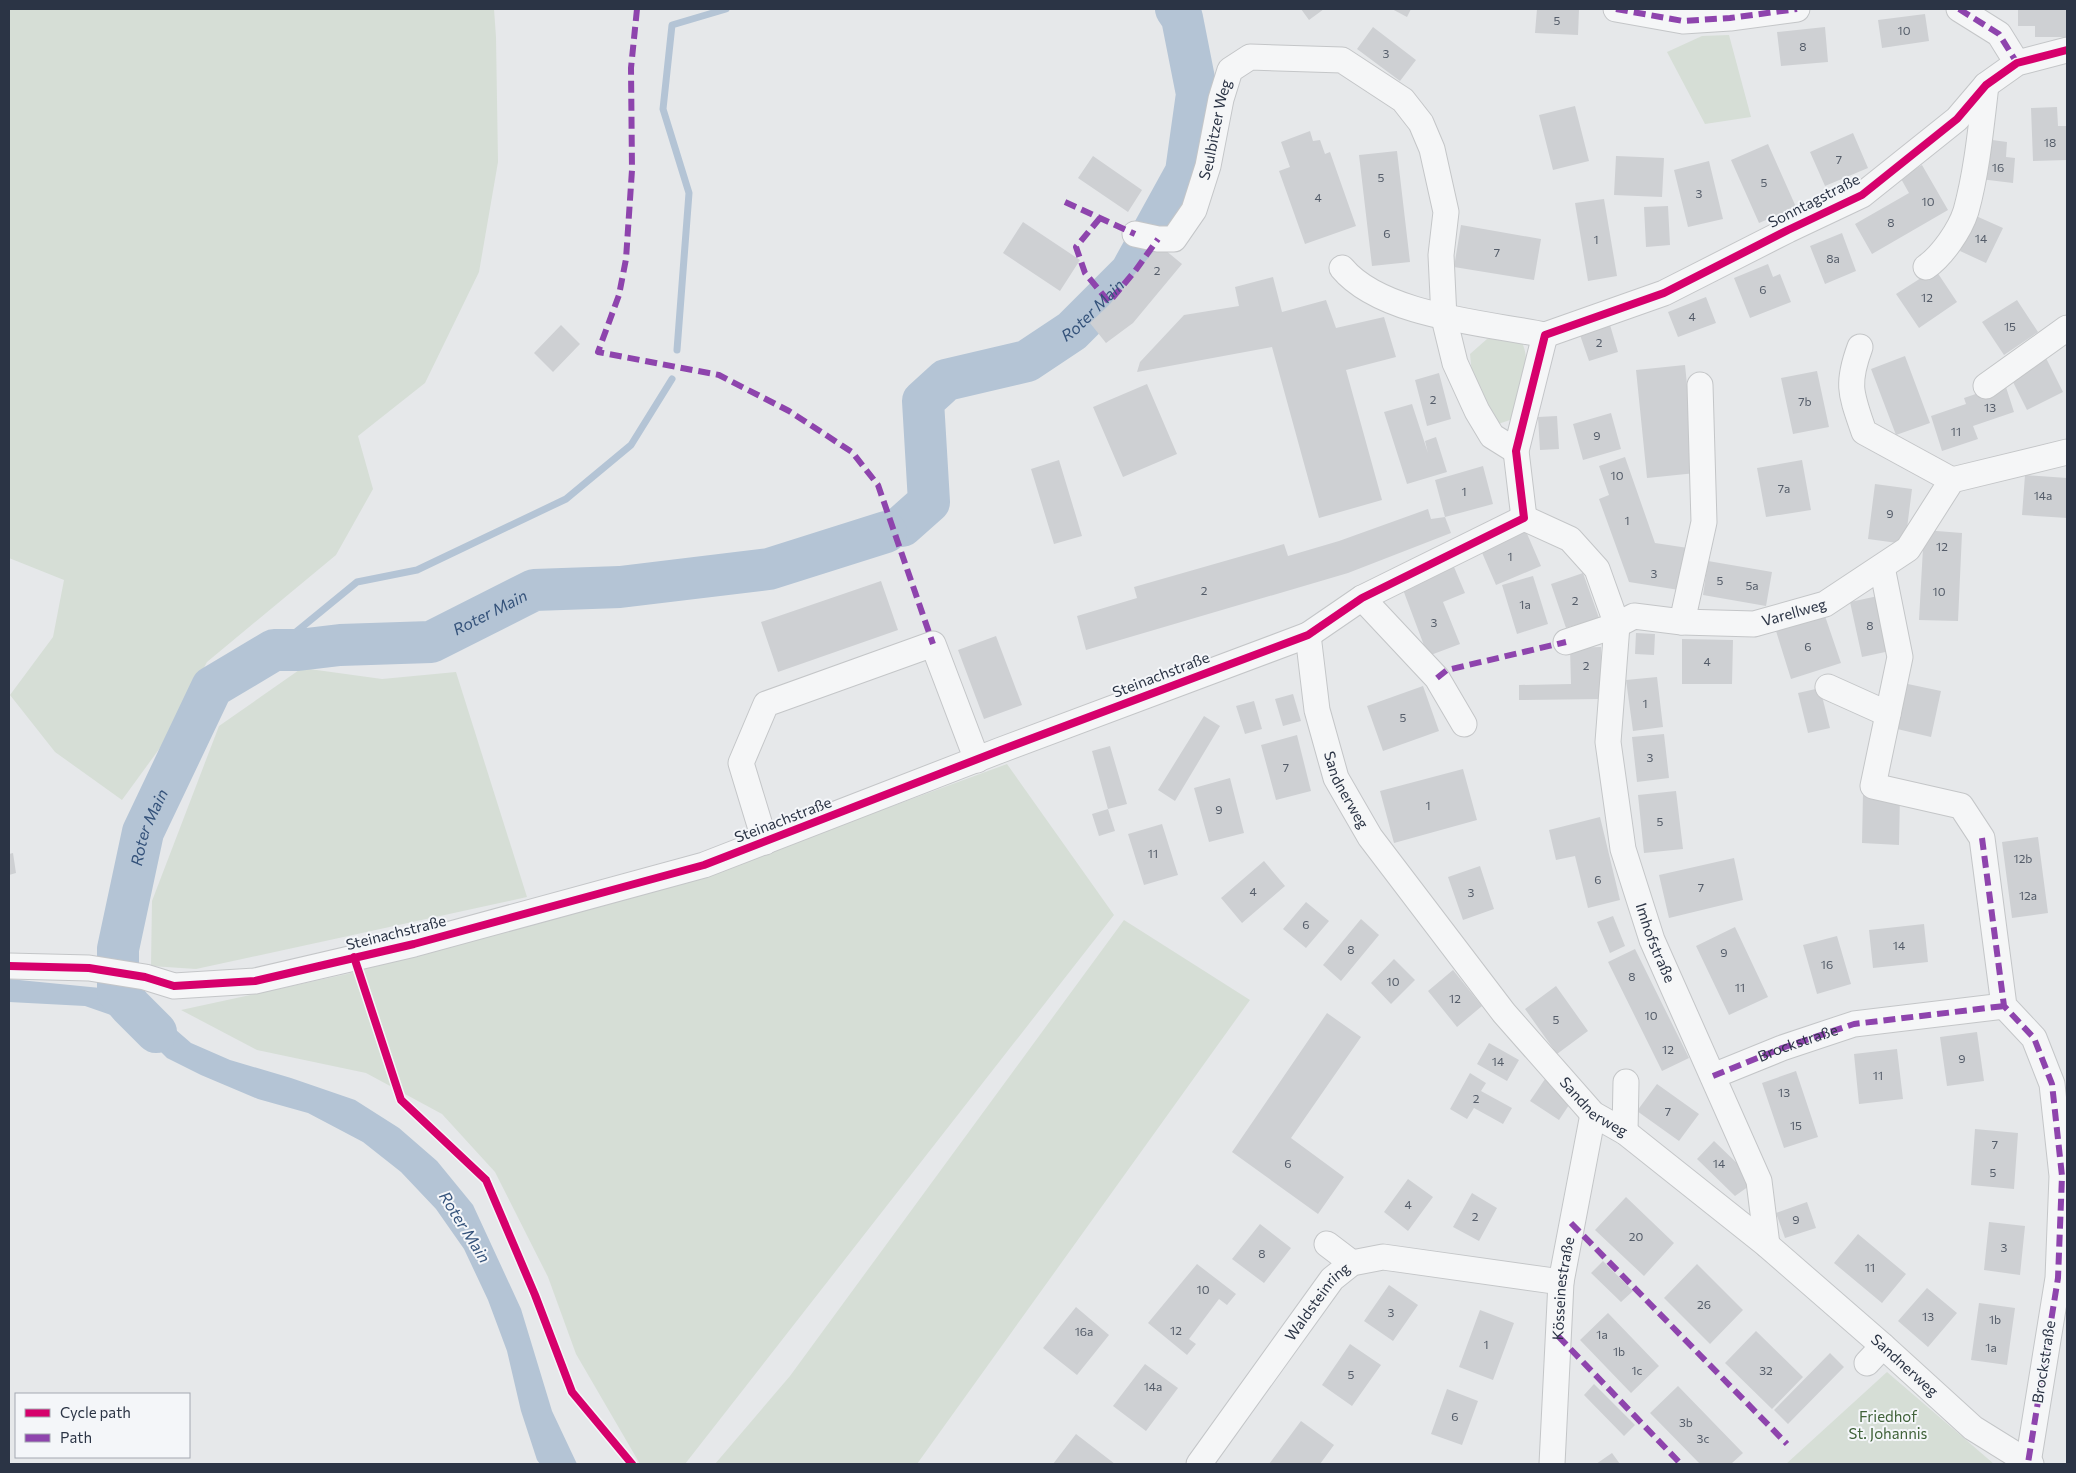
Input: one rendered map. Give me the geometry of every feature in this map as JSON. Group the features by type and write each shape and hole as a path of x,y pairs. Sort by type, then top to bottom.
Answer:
{"street":[{"path":"1616,9 1683,21 1730,18 1797,9"},
{"path":"1959,9 2000,34 2017,63"},
{"name":"Sonntagstraße","path":"1545,335 1664,293 1788,230 1862,196 1958,119 1986,85 2017,63 2067,50"},
{"name":"Seulbitzer Weg","path":"1147,236 1174,239 1194,210 1208,166 1221,99 1230,70 1250,56 1342,60 1403,100 1421,123 1432,149 1446,212 1441,255 1444,318"},
{"path":"1926,267 1934,262 1950,242 1965,213 1980,139 1986,85"},
{"path":"1342,268 1351,279 1392,301 1444,318 1501,326 1545,335 1516,451 1524,518 1570,539 1591,563 1596,569 1617,625"},
{"path":"1444,318 1455,364 1477,411 1492,436 1516,451"},
{"path":"1986,386 2067,328"},
{"path":"1860,347 1852,369 1852,394 1864,432 1952,480 2067,452"},
{"path":"1682,622 1704,522 1700,385"},
{"name":"Varellweg","path":"1566,642 1617,625 1634,616 1682,622 1754,624 1825,604 1908,549 1952,480"},
{"name":"Steinachstraße","path":"9,966 89,968 145,977 174,986 255,981 414,944 704,865 1308,635 1362,598 1524,518"},
{"path":"1882,567 1900,657 1873,786 1961,806 1982,838 2004,1006"},
{"path":"1362,598 1437,678 1464,724"},
{"name":"Imhofstraße","path":"1617,625 1608,742 1622,849 1652,940 1759,1181 1766,1245"},
{"name":"Sandnerweg","path":"1308,635 1317,710 1336,778 1365,828 1492,1000 1592,1114 1625,1132 1766,1245 1875,1354 1973,1428 2029,1464"},
{"path":"765,842 741,763 766,704 933,644 976,760"},
{"path":"1828,687 1888,714"},
{"name":"Brockstraße","path":"1713,1076 1782,1048 1854,1024 2004,1006 2034,1038 2052,1084 2062,1176 2058,1278 2029,1464"},
{"path":"1625,1132 1626,1082"},
{"name":"Kösseinestraße","path":"1552,1464 1560,1282 1592,1114"},
{"path":"1327,1244 1352,1263"},
{"name":"Waldsteinring","path":"1199,1464 1332,1279 1352,1263 1383,1257 1560,1282"}],"green space":[{"path":"9,9 494,9 498,162 479,272 425,383 358,436 373,489 336,555 207,662 165,741 122,800 55,752 10,695 53,637 64,580 9,558"},
{"path":"1729,35 1751,117 1705,124 1667,52 1702,36"},
{"path":"1519,338 1524,346 1526,356 1522,389 1513,419 1495,425 1473,384 1470,354 1487,339"},
{"path":"302,668 382,679 456,672 527,897 196,969 151,966 152,901 219,726"},
{"path":"1007,764 1114,915 685,1464 640,1464 576,1354 548,1277 495,1172 442,1114 366,1073 257,1050 181,1010 347,974 713,872"},
{"path":"1124,920 1250,1000 917,1464 715,1464 790,1376"},
{"name":"Friedhof St. Johannis","path":"1887,1372 1994,1464 1786,1464"}],"water":[{"path":"9,979 131,991 191,1043 230,1060 355,1100 399,1128 437,1161 473,1205 521,1309 552,1411 577,1464 540,1464 537,1460 521,1411 507,1351 488,1300 464,1249 436,1209 401,1172 363,1142 308,1113 258,1099 201,1075 167,1058 131,1022 85,1006 9,1002"}],"building":[{"path":"1301,9 1324,9 1309,20"},
{"path":"1392,9 1411,9 1407,17"},
{"path":"1537,9 1579,9 1578,35 1535,33"},
{"path":"2018,9 2066,9 2066,37 2035,37 2035,26 2018,26"},
{"path":"1925,14 1929,41 1882,48 1878,20"},
{"path":"1373,27 1416,60 1400,81 1357,49"},
{"path":"1825,27 1828,62 1781,66 1777,32"},
{"path":"1575,106 1589,161 1553,170 1539,115"},
{"path":"2057,107 2058,126 2067,126 2067,160 2033,161 2031,108"},
{"path":"1310,131 1313,141 1320,140 1325,154 1330,152 1356,226 1305,244 1279,171 1290,167 1281,142"},
{"path":"1853,133 1868,168 1825,186 1810,152"},
{"path":"1985,139 2007,142 2006,157 2015,158 2013,183 1980,179"},
{"path":"1768,144 1796,207 1759,223 1731,160"},
{"path":"1397,151 1410,262 1372,266 1359,155"},
{"path":"1093,156 1142,190 1128,212 1078,178"},
{"path":"1616,156 1664,158 1662,197 1614,195"},
{"path":"1709,161 1723,219 1688,227 1674,170"},
{"path":"1922,165 1948,210 1872,254 1855,224 1909,193 1900,177"},
{"path":"1604,199 1617,276 1588,281 1575,203"},
{"path":"1668,206 1670,245 1646,247 1644,207"},
{"path":"1976,216 2003,228 1986,263 1960,251"},
{"path":"1023,222 1080,260 1060,291 1003,253"},
{"path":"1461,225 1541,239 1534,280 1454,267"},
{"path":"1842,233 1856,271 1825,284 1810,246"},
{"path":"1159,245 1182,264 1133,323 1106,343 1090,323 1110,304"},
{"path":"1768,264 1773,277 1780,274 1791,302 1750,318 1734,278"},
{"path":"1935,269 1957,302 1919,328 1896,294"},
{"path":"1273,277 1282,312 1326,300 1336,328 1384,317 1396,357 1346,370 1382,500 1319,518 1272,347 1137,372 1140,362 1184,315 1239,306 1235,287"},
{"path":"1706,297 1716,323 1678,337 1668,312"},
{"path":"2017,300 2038,332 2004,355 1982,322"},
{"path":"561,325 580,344 553,372 534,353"},
{"path":"1610,325 1618,352 1589,361 1580,335"},
{"path":"1905,356 1930,423 1896,435 1871,369"},
{"path":"2046,358 2063,392 2027,410 2010,376"},
{"path":"1685,365 1696,473 1647,478 1636,370"},
{"path":"1817,371 1829,427 1793,434 1781,378"},
{"path":"1439,373 1451,419 1427,426 1415,380"},
{"path":"1147,384 1177,454 1123,477 1093,407"},
{"path":"2005,384 2014,412 1973,426 1978,439 1942,451 1931,416 1966,404 1964,398"},
{"path":"1412,404 1428,453 1425,441 1436,437 1447,472 1407,484 1384,412"},
{"path":"1611,413 1621,449 1583,460 1573,424"},
{"path":"1557,416 1559,449 1540,450 1538,417"},
{"path":"1625,457 1655,543 1688,548 1679,590 1629,582 1599,499 1609,495 1599,466"},
{"path":"1059,460 1082,536 1054,544 1031,469"},
{"path":"1802,460 1811,510 1766,517 1757,468"},
{"path":"1483,466 1493,504 1445,517 1435,480"},
{"path":"2025,475 2067,478 2067,518 2022,515"},
{"path":"1875,484 1912,489 1905,544 1868,539"},
{"path":"1428,509 1431,519 1445,517 1451,533 1348,573 1086,650 1077,616 1137,598 1134,587 1284,544 1288,556 1339,541"},
{"path":"1525,529 1541,566 1496,585 1480,548"},
{"path":"1924,530 1962,533 1958,621 1919,620"},
{"path":"1708,561 1772,572 1766,606 1703,595"},
{"path":"1454,567 1465,593 1443,602 1460,644 1428,656 1402,587"},
{"path":"1583,573 1599,618 1566,628 1551,584"},
{"path":"1533,576 1548,624 1517,634 1502,585"},
{"path":"881,581 898,630 778,672 761,622"},
{"path":"1878,596 1890,651 1862,657 1850,602"},
{"path":"1825,616 1841,663 1791,679 1776,631"},
{"path":"1636,633 1655,634 1654,655 1635,654"},
{"path":"996,636 1022,705 984,719 958,650"},
{"path":"1682,639 1733,640 1732,684 1682,684"},
{"path":"1601,647 1601,699 1519,700 1519,685 1571,684 1570,648"},
{"path":"1657,677 1663,727 1633,731 1626,680"},
{"path":"1903,683 1941,691 1931,737 1893,728"},
{"path":"1423,686 1439,731 1383,751 1367,706"},
{"path":"1820,688 1830,728 1808,733 1798,693"},
{"path":"1293,694 1301,721 1283,726 1275,699"},
{"path":"1254,701 1262,729 1245,734 1236,706"},
{"path":"1204,716 1220,726 1175,801 1158,790"},
{"path":"1664,734 1669,778 1637,782 1632,737"},
{"path":"1297,735 1311,791 1276,800 1261,745"},
{"path":"1110,746 1127,804 1108,809 1092,751"},
{"path":"1463,769 1477,820 1394,843 1380,791"},
{"path":"1230,778 1244,833 1209,842 1194,788"},
{"path":"1676,791 1683,849 1644,853 1638,795"},
{"path":"1863,793 1900,794 1899,845 1862,843"},
{"path":"1108,809 1115,831 1099,836 1092,814"},
{"path":"1600,817 1620,900 1588,908 1575,856 1556,860 1549,830"},
{"path":"1162,824 1178,875 1144,885 1128,834"},
{"path":"2038,837 2048,913 2012,918 2002,842"},
{"path":"13,853 16,873 9,875 9,854"},
{"path":"1734,858 1743,900 1669,918 1659,875"},
{"path":"1264,861 1285,886 1242,923 1221,898"},
{"path":"1480,866 1494,909 1463,920 1448,877"},
{"path":"1306,902 1329,921 1306,948 1283,929"},
{"path":"1613,916 1625,946 1610,953 1597,922"},
{"path":"1361,919 1379,935 1341,981 1323,965"},
{"path":"1924,924 1928,962 1873,968 1869,930"},
{"path":"1735,927 1768,997 1729,1015 1696,946"},
{"path":"1837,936 1851,984 1817,994 1803,945"},
{"path":"1635,949 1689,1058 1662,1071 1608,962"},
{"path":"1394,959 1415,980 1391,1004 1371,983"},
{"path":"1453,970 1482,1006 1457,1027 1428,991"},
{"path":"1556,986 1588,1031 1557,1054 1525,1009"},
{"path":"1327,1013 1361,1037 1291,1138 1344,1177 1318,1214 1232,1152"},
{"path":"1977,1032 1984,1081 1947,1086 1940,1037"},
{"path":"1489,1043 1519,1060 1507,1081 1477,1064"},
{"path":"1897,1049 1903,1099 1859,1104 1854,1054"},
{"path":"1796,1071 1818,1137 1784,1148 1762,1083"},
{"path":"1470,1073 1486,1083 1481,1091 1512,1108 1503,1124 1474,1108 1467,1119 1450,1109"},
{"path":"1545,1079 1573,1099 1559,1120 1530,1101"},
{"path":"1657,1084 1699,1114 1679,1141 1637,1111"},
{"path":"1975,1129 2018,1133 2014,1189 1971,1185"},
{"path":"1714,1141 1742,1168 1752,1184 1735,1196 1697,1159"},
{"path":"1408,1179 1433,1197 1408,1231 1384,1212"},
{"path":"1472,1193 1497,1208 1479,1241 1453,1227"},
{"path":"1626,1197 1674,1243 1644,1276 1595,1230"},
{"path":"1807,1202 1816,1228 1785,1238 1776,1213"},
{"path":"1989,1222 2025,1226 2020,1275 1984,1270"},
{"path":"1260,1224 1291,1248 1264,1283 1232,1259"},
{"path":"1858,1234 1906,1274 1882,1303 1834,1263"},
{"path":"1603,1261 1633,1291 1621,1302 1591,1273"},
{"path":"1197,1264 1236,1294 1227,1305 1219,1299 1189,1339 1196,1344 1187,1355 1148,1323"},
{"path":"1697,1264 1743,1310 1710,1344 1664,1298"},
{"path":"1389,1285 1418,1305 1393,1341 1364,1321"},
{"path":"1927,1288 1957,1313 1928,1347 1898,1321"},
{"path":"1979,1303 2015,1308 2007,1365 1971,1360"},
{"path":"1076,1307 1109,1335 1077,1375 1043,1348"},
{"path":"1480,1310 1514,1323 1493,1380 1459,1367"},
{"path":"1608,1313 1659,1366 1631,1393 1580,1340"},
{"path":"1756,1331 1803,1377 1772,1409 1725,1363"},
{"path":"1350,1344 1381,1365 1352,1406 1322,1385"},
{"path":"1830,1353 1844,1367 1788,1424 1774,1410"},
{"path":"1145,1364 1178,1388 1146,1431 1113,1406"},
{"path":"1594,1384 1635,1425 1624,1436 1584,1395"},
{"path":"1678,1386 1743,1453 1731,1464 1700,1464 1650,1413"},
{"path":"1447,1389 1478,1401 1462,1445 1431,1434"},
{"path":"1301,1421 1334,1445 1320,1464 1269,1464"},
{"path":"1076,1434 1115,1464 1053,1464"},
{"path":"1612,1453 1620,1464 1596,1464"}],"waterway":[{"path":"677,350 689,193 663,109 672,25 726,9"},
{"name":"Roter Main","path":"902,526 929,502 923,401 946,380 1027,361 1072,331 1131,272 1186,172 1197,94 1182,18 1176,9"},
{"path":"274,650 357,582 417,570 566,499 631,445 672,379"},
{"name":"Roter Main","path":"156,1032 118,992 118,949 143,832 212,687 274,650 298,650 340,645 431,642 534,590 620,587 769,569 886,532"}],"marked path":[{"path":"637,9 631,68 632,170 626,259 619,295 598,352 719,375 789,411 852,452 878,485 933,644"},
{"path":"1616,9 1683,21 1730,18 1797,9"},
{"path":"1959,9 1999,34 2017,63"},
{"path":"1065,202 1135,234"},
{"path":"1100,218 1076,247 1085,273 1109,302 1158,239"},
{"path":"1437,678 1447,670 1566,642"},
{"path":"1982,838 2004,1006 2034,1038 2052,1084 2062,1176 2058,1278 2028,1463"},
{"path":"1713,1076 1782,1048 1854,1024 2004,1006"},
{"path":"1571,1223 1787,1444"},
{"path":"1558,1336 1679,1462"}],"cycle path":[{"path":"9,966 89,968 145,977 174,986 255,981 414,944 704,865 1001,750 1308,635 1362,598 1524,518 1516,451 1545,335 1664,293 1862,195 1957,119 1986,85 2017,63 2067,50"},
{"path":"354,957 401,1100 486,1180 535,1295 572,1392 632,1464"}]}
